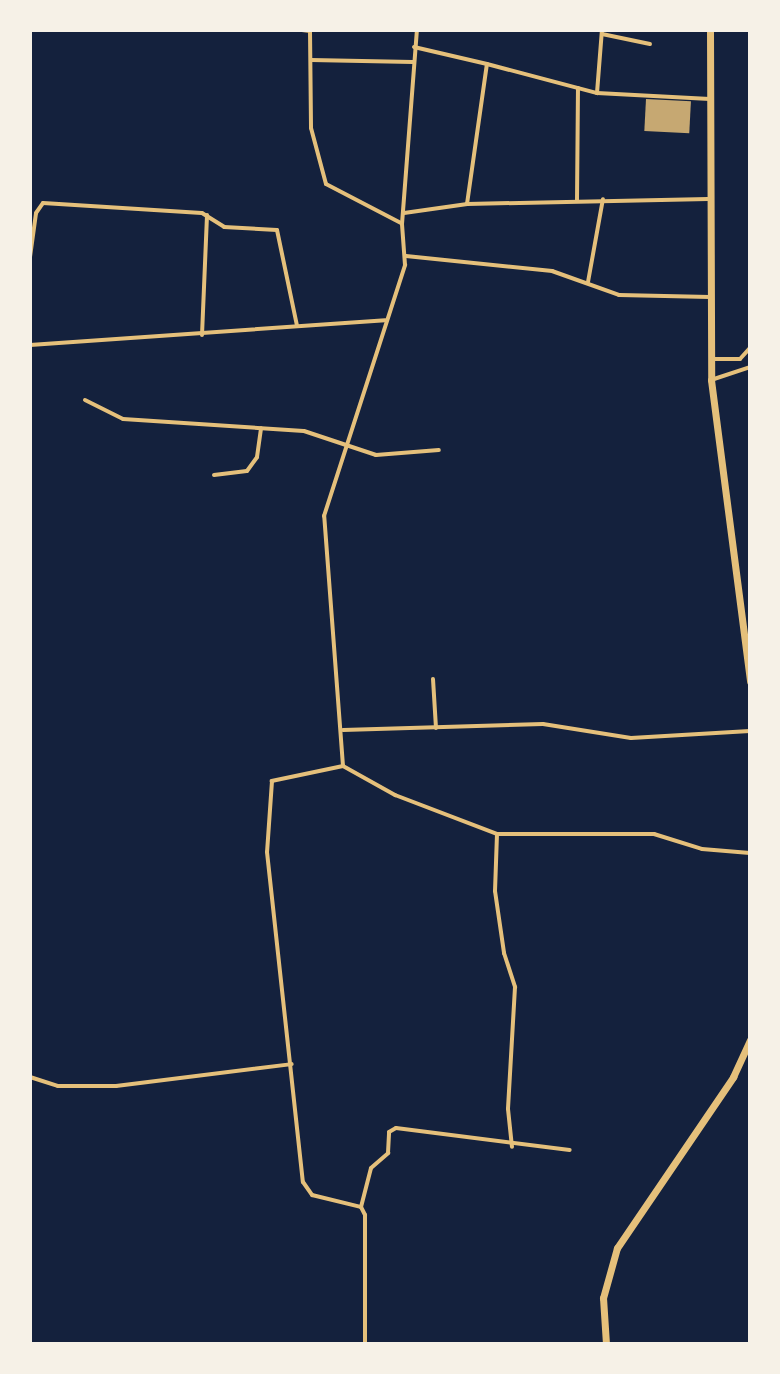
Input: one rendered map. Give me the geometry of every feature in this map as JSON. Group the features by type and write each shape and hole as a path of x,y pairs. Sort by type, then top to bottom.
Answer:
{"highway":[{"path":"710,30 708,199 711,380 750,681"},
{"path":"606,1344 603,1298 617,1248 733,1077 750,1040"}],"street":[{"path":"302,30 310,31 311,128 326,184 402,224"},
{"path":"343,766 343,730 324,516 405,256 402,224 417,30"},
{"path":"597,93 602,32 650,44"},
{"path":"414,47 597,93 710,99"},
{"path":"311,60 413,62"},
{"path":"467,204 487,64"},
{"path":"577,201 578,88"},
{"path":"588,282 603,199"},
{"path":"404,213 467,204 708,199"},
{"path":"30,257 41,204 207,215 224,227 279,232 297,326"},
{"path":"202,335 207,215"},
{"path":"405,256 533,268 588,282 619,295 710,297"},
{"path":"30,279 30,338"},
{"path":"30,345 385,320"},
{"path":"711,359 740,359 750,348"},
{"path":"711,380 750,367"},
{"path":"85,400 123,419 304,431 346,446 392,456 439,450"},
{"path":"214,475 247,471 257,457 261,428"},
{"path":"433,679 436,728"},
{"path":"343,730 543,724 631,738 750,731"},
{"path":"361,1207 307,1190 267,852 270,785 277,778 343,766 395,795 497,834 654,834 702,849 750,853"},
{"path":"497,834 495,891 504,953 515,987 508,1113 512,1147"},
{"path":"30,1077 58,1086 116,1086 292,1064"},
{"path":"365,1344 368,1225 361,1207 371,1168 388,1153 392,1129 411,1128 512,1147 570,1150"}],"building":[{"path":"646,99 691,101 689,133 644,131"}]}
